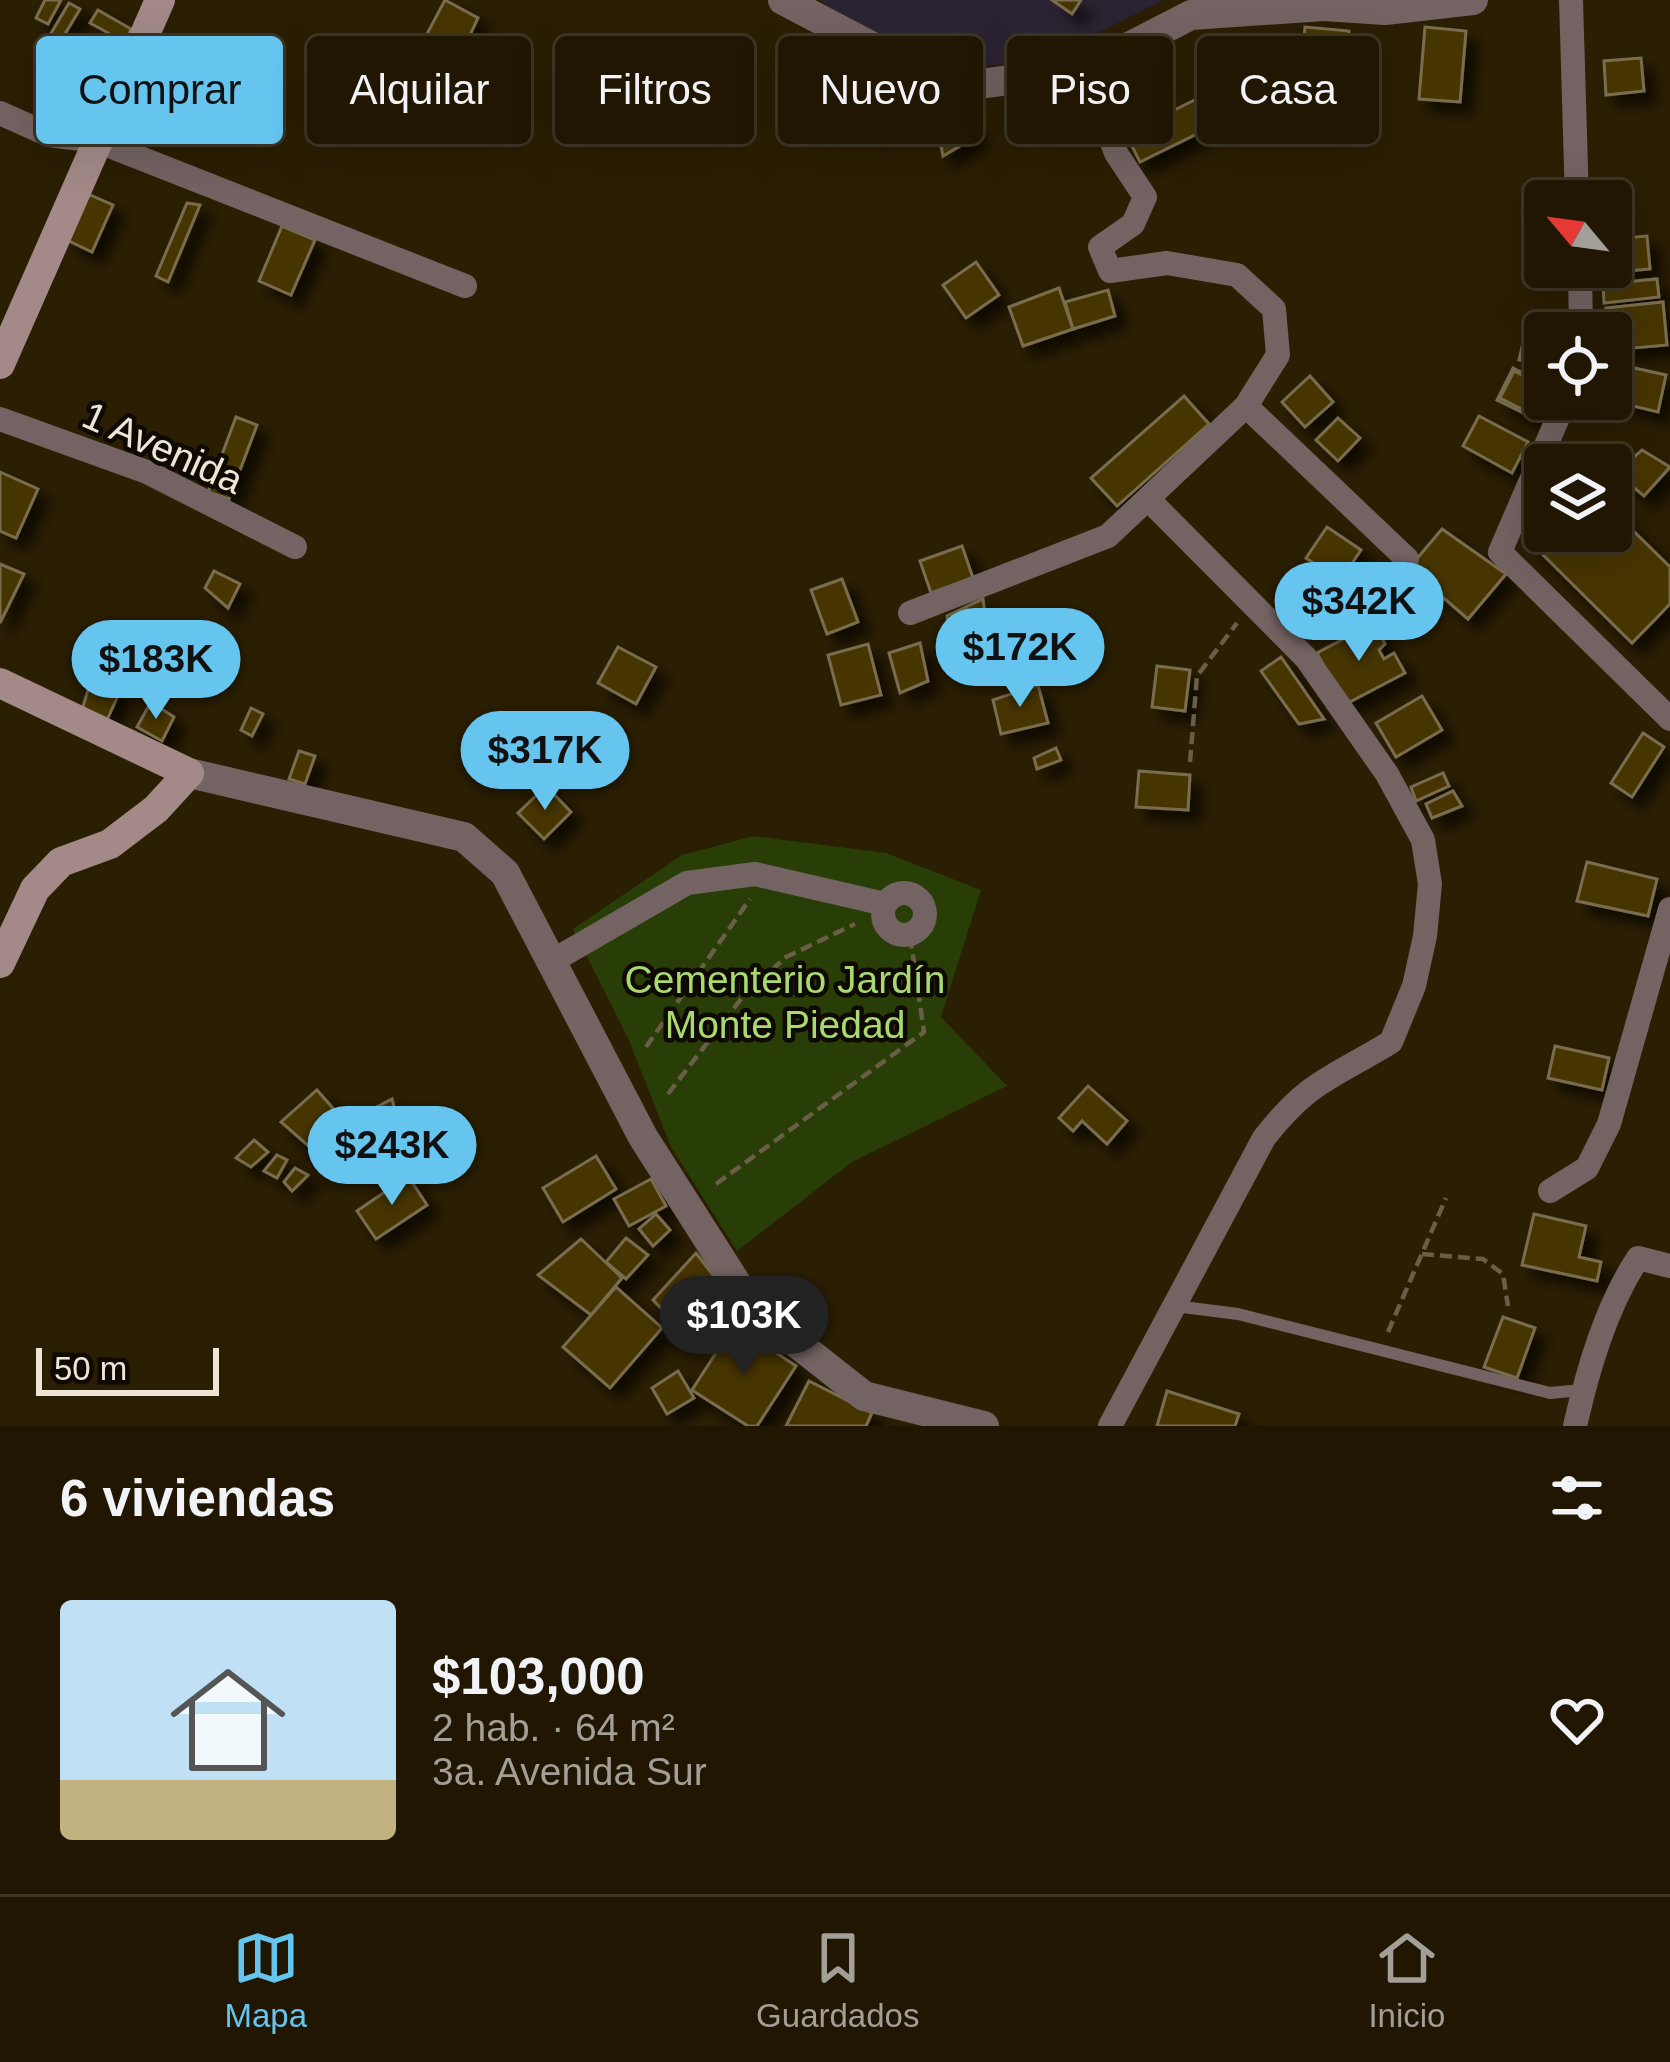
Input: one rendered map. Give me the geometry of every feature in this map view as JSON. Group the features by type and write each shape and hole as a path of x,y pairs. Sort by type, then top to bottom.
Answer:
{"main road":[{"path":"144,36 160,0"},
{"path":"0,364 96,144"},
{"path":"0,683 189,772 156,809 110,844 61,862 35,890 0,963"}],"street":[{"path":"783,0 924,74 987,83 1007,80"},
{"path":"1142,36 1190,8 1473,0"},
{"path":"1571,0 1576,180"},
{"path":"0,113 36,129"},
{"path":"105,144 465,286"},
{"path":"910,613 1108,536 1246,406 1278,355 1274,309 1238,275 1167,263 1110,271 1100,247 1133,224 1145,197 1113,144"},
{"path":"1246,406 1407,559"},
{"name":"1 Avenida","path":"0,419 147,472 295,547"},
{"path":"1557,420 1500,552 1670,719"},
{"path":"1110,1426 1233,1186 1291,1103 1323,1077 1390,1042 1414,986 1430,884 1423,840 1387,774 1306,658 1150,501"},
{"path":"189,772 464,837 505,873 643,1137 752,1308 864,1396 983,1426"},
{"path":"554,960 687,883 766,876 884,907"},
{"path":"910,893 926,907 922,928 910,935 890,930 884,907 896,894 910,893"},
{"path":"1550,1191 1587,1168 1610,1124 1670,909"},
{"path":"1575,1426 1583,1390 1624,1278 1638,1258 1670,1266"}],"lane":[{"path":"1172,1306 1238,1314 1550,1394 1583,1390"}],"path":[{"path":"1190,762 1197,676 1252,604"},
{"path":"646,1047 766,876"},
{"path":"668,1094 744,995 786,957 884,907"},
{"path":"716,1184 924,1032 910,935"},
{"path":"1382,1348 1446,1198"},
{"path":"1421,1254 1483,1259 1503,1274 1508,1306"}],"shaded area":[{"path":"820,0 1164,0 1092,36 1007,36 1007,62 993,66 983,65 983,36 870,36"}],"green space":[{"name":"Cementerio Jardín Monte Piedad","path":"754,836 886,853 981,890 941,1017 1007,1086 852,1162 737,1251 671,1147 628,1038 573,929 682,855"}],"building":[{"path":"45,0 61,0 48,24 36,18"},
{"path":"445,0 478,18 469,36 426,36"},
{"path":"1052,0 1081,0 1072,14"},
{"path":"69,3 80,9 64,36 50,35"},
{"path":"98,10 131,29 128,36 114,36 90,23"},
{"path":"1305,27 1349,31 1349,36 1304,36"},
{"path":"1425,27 1466,31 1460,102 1419,99"},
{"path":"1641,58 1644,91 1606,95 1604,61"},
{"path":"1197,99 1197,134 1140,162 1131,144 1173,144 1173,111"},
{"path":"941,144 963,144 943,156"},
{"path":"88,194 113,205 92,252 67,240"},
{"path":"187,203 200,205 168,282 156,276"},
{"path":"282,226 315,240 291,295 259,281"},
{"path":"1647,236 1650,269 1632,271 1632,237"},
{"path":"976,262 999,295 966,318 943,285"},
{"path":"1657,279 1659,297 1604,303 1603,288 1632,288 1632,281"},
{"path":"1059,288 1073,329 1023,346 1009,307"},
{"path":"1108,290 1115,316 1073,329 1065,302"},
{"path":"1663,302 1667,345 1632,348 1632,312 1606,312 1606,308"},
{"path":"1513,368 1524,374 1524,413 1497,400"},
{"path":"1632,368 1666,375 1658,412 1632,406"},
{"path":"1514,371 1524,376 1524,410 1500,398"},
{"path":"1310,376 1333,402 1305,427 1282,402"},
{"path":"1184,396 1209,424 1117,506 1091,478"},
{"path":"1479,416 1528,442 1512,473 1463,446"},
{"path":"236,417 257,425 229,499 208,492"},
{"path":"1338,418 1360,438 1338,461 1316,440"},
{"path":"1642,450 1670,467 1644,496 1632,486 1632,459"},
{"path":"0,472 38,489 16,538 0,531"},
{"path":"1327,527 1361,550 1340,581 1306,558"},
{"path":"1442,529 1506,574 1468,619 1409,568"},
{"path":"1632,530 1670,567 1670,604 1632,643 1540,552 1632,552"},
{"path":"962,546 973,578 931,593 920,561"},
{"path":"0,564 24,574 0,623"},
{"path":"214,571 240,584 228,608 205,588"},
{"path":"842,579 858,622 827,634 811,590"},
{"path":"983,599 987,631 950,640 947,616"},
{"path":"1374,623 1385,644 1379,650 1384,659 1394,653 1405,673 1344,705 1317,653"},
{"path":"105,633 150,668 135,686 108,669 103,681 120,691 106,722 82,710"},
{"path":"920,643 928,681 900,693 889,653"},
{"path":"868,644 881,695 841,705 828,655"},
{"path":"618,647 656,667 636,704 598,683"},
{"path":"1281,657 1324,719 1299,724 1261,671"},
{"path":"1157,666 1190,670 1185,711 1152,707"},
{"path":"1038,685 1048,723 1001,734 993,700"},
{"path":"1422,696 1442,730 1396,757 1376,723"},
{"path":"151,702 174,717 162,741 137,727"},
{"path":"251,708 263,714 252,736 241,730"},
{"path":"1643,733 1664,747 1632,797 1611,783"},
{"path":"1056,748 1061,760 1037,769 1034,758"},
{"path":"299,751 315,756 305,784 289,779"},
{"path":"1139,771 1190,775 1188,810 1136,807"},
{"path":"1443,773 1449,786 1416,801 1411,787"},
{"path":"546,786 571,812 544,839 518,813"},
{"path":"1453,791 1462,806 1432,818 1426,804"},
{"path":"1587,862 1657,879 1648,916 1577,901"},
{"path":"1555,1046 1609,1058 1602,1090 1548,1078"},
{"path":"1088,1086 1127,1121 1107,1144 1082,1121 1073,1131 1059,1118"},
{"path":"317,1090 338,1114 321,1121 333,1136 312,1149 281,1122"},
{"path":"392,1099 397,1118 364,1138 356,1118"},
{"path":"414,1122 423,1144 393,1160 372,1148"},
{"path":"254,1140 268,1152 251,1167 236,1158"},
{"path":"277,1155 287,1160 277,1178 264,1171"},
{"path":"596,1156 616,1189 563,1222 543,1188"},
{"path":"295,1168 308,1175 292,1191 284,1182"},
{"path":"408,1176 427,1205 376,1239 357,1211"},
{"path":"651,1179 666,1206 629,1226 614,1199"},
{"path":"656,1214 670,1230 653,1246 639,1229"},
{"path":"1534,1214 1586,1226 1579,1257 1601,1262 1597,1281 1522,1265"},
{"path":"626,1238 648,1255 626,1279 606,1262"},
{"path":"581,1239 622,1278 591,1315 538,1275"},
{"path":"696,1253 723,1288 680,1328 653,1300"},
{"path":"616,1287 662,1328 610,1388 563,1347"},
{"path":"1503,1317 1535,1328 1517,1378 1484,1367"},
{"path":"734,1325 796,1366 757,1426 748,1426 692,1390"},
{"path":"678,1371 694,1398 667,1414 652,1388"},
{"path":"809,1381 872,1413 866,1426 786,1426"},
{"path":"1167,1391 1239,1414 1235,1426 1157,1426"}]}
